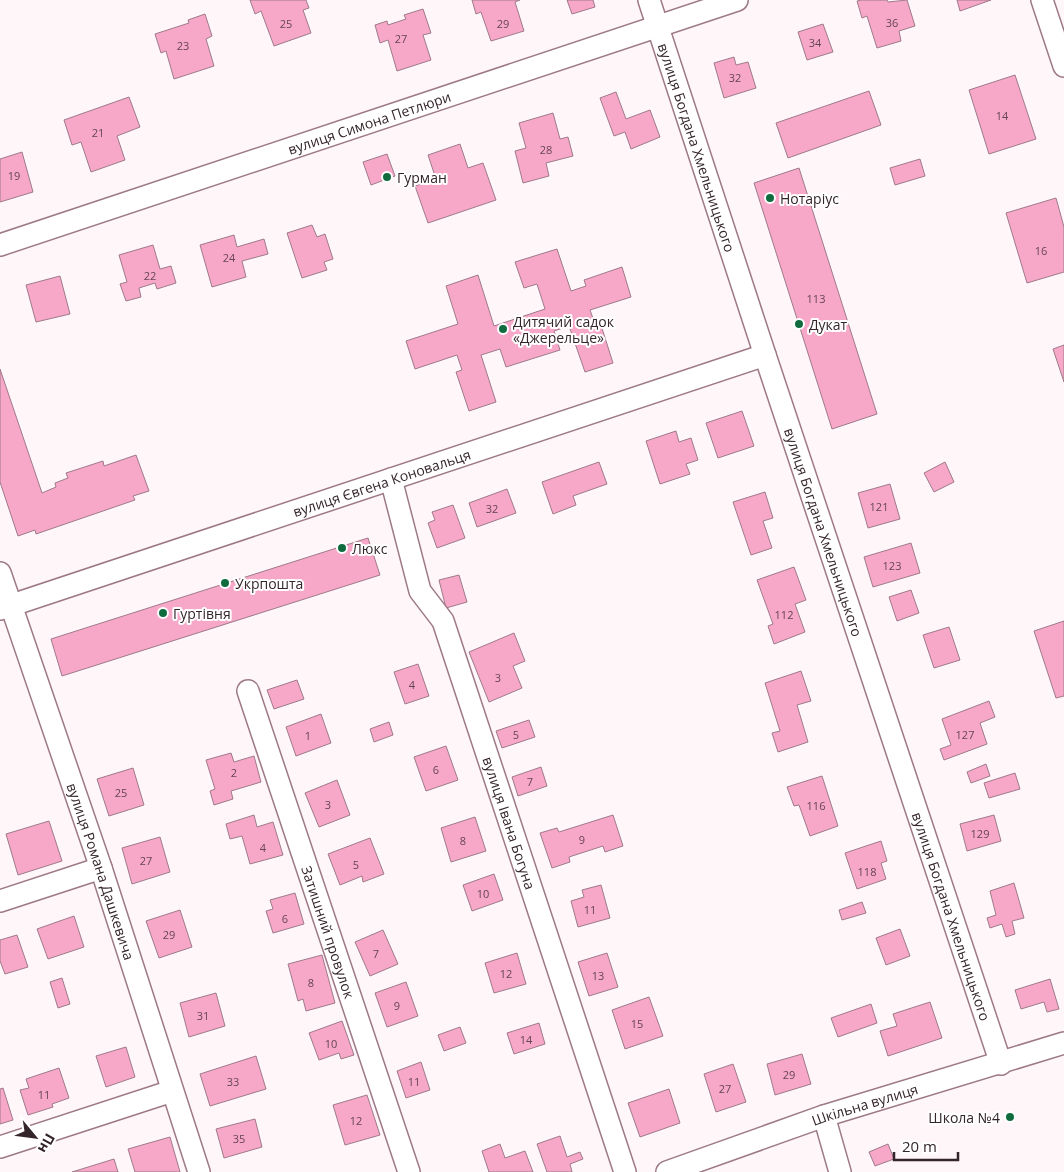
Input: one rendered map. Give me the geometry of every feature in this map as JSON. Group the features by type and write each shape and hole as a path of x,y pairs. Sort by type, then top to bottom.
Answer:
{"street":[{"name":"вулиця Богдана Хмельницького","path":"650,0 765,355 1001,1064"},
{"name":"вулиця Симона Петлюри","path":"0,245 657,25 737,0"},
{"path":"1042,0 1064,66"},
{"name":"вулиця Євгена Коновальця","path":"5,607 765,355"},
{"name":"вулиця Івана Богуна","path":"390,479 420,591 443,621 624,1172"},
{"name":"вулиця Романа Дашкевича","path":"0,572 5,607 101,868 199,1172"},
{"name":"Затишний провулок","path":"248,691 409,1172"},
{"path":"0,901 101,868"},
{"name":"Шкільна вулиця","path":"668,1172 824,1116 1064,1044"},
{"path":"0,1147 172,1091"},
{"path":"824,1116 840,1172"}],"building":[{"path":"250,0 306,0 309,8 303,10 311,33 274,46 261,11 255,14"},
{"path":"472,0 520,0 515,2 524,31 491,41 481,12 476,14"},
{"path":"567,0 593,0 595,7 572,14"},
{"path":"887,0 888,2 907,0 915,26 899,31 901,41 877,48 867,16 862,18 857,1"},
{"path":"957,0 991,0 960,11"},
{"path":"423,9 431,33 423,35 431,60 397,71 388,40 380,43 375,25 387,21 388,25 406,19 404,15"},
{"path":"205,14 212,36 206,39 214,66 174,79 166,51 161,53 155,34 189,23 188,20"},
{"path":"823,24 833,52 807,60 798,32"},
{"path":"734,57 736,65 748,62 756,88 724,98 714,63"},
{"path":"1015,75 1036,139 989,154 969,90"},
{"path":"869,91 881,125 788,158 776,123"},
{"path":"616,92 626,119 650,110 660,137 631,149 625,132 614,136 600,98"},
{"path":"129,97 140,127 117,136 125,160 91,172 81,142 72,145 64,120"},
{"path":"553,113 560,139 568,137 573,156 546,163 549,176 523,183 515,151 526,148 519,123"},
{"path":"460,144 468,168 483,163 496,200 428,223 415,186 436,179 428,155"},
{"path":"22,152 33,192 0,202 0,159"},
{"path":"387,154 395,176 371,185 363,162"},
{"path":"920,159 925,176 895,185 890,168"},
{"path":"799,168 877,414 832,429 754,183"},
{"path":"1056,198 1064,227 1064,272 1027,283 1006,213"},
{"path":"312,225 317,237 325,234 333,259 324,262 327,270 302,278 287,233"},
{"path":"234,235 237,247 264,239 268,254 242,261 246,277 212,287 200,245"},
{"path":"153,245 160,269 171,266 176,283 157,289 155,283 139,288 141,297 126,301 120,284 127,282 119,255"},
{"name":"Дитячий садок «Джерельце»","path":"557,249 571,291 586,286 584,280 622,267 631,297 590,310 595,324 600,322 613,363 585,372 569,326 554,331 560,350 506,367 500,349 481,355 496,402 469,411 456,372 462,370 457,355 415,369 406,341 458,324 446,286 478,275 494,326 545,309 537,284 524,288 515,262"},
{"path":"60,276 70,314 36,322 26,285"},
{"path":"1064,345 1064,382 1053,349"},
{"path":"0,369 42,493 56,487 55,483 68,478 66,473 103,461 104,466 136,455 149,491 133,496 135,500 36,534 35,530 18,536 0,482"},
{"path":"742,411 754,446 718,458 706,423"},
{"path":"676,431 679,442 691,438 698,460 686,464 690,474 660,484 646,441"},
{"path":"599,462 607,484 573,496 576,505 553,514 542,482"},
{"path":"945,462 954,482 934,492 924,473"},
{"path":"890,484 900,519 868,528 858,493"},
{"path":"507,489 516,513 477,527 469,503"},
{"path":"765,492 773,518 763,521 772,548 751,555 733,502"},
{"path":"453,505 465,538 437,548 428,523 435,520 432,512"},
{"path":"368,538 380,575 62,676 51,639"},
{"path":"911,543 920,573 873,587 864,557"},
{"path":"794,567 806,600 795,604 805,632 774,644 768,626 773,624 757,580"},
{"path":"459,575 467,602 446,608 439,580"},
{"path":"911,590 919,613 897,621 889,597"},
{"path":"1064,621 1064,696 1056,698 1034,631"},
{"path":"949,627 960,660 934,668 923,635"},
{"path":"514,633 525,661 513,666 522,688 489,702 469,652"},
{"path":"418,664 429,696 405,704 394,672"},
{"path":"801,671 811,701 797,705 808,742 778,752 772,733 780,731 765,683"},
{"path":"297,680 304,699 274,709 267,690"},
{"path":"989,701 995,717 980,723 987,744 944,760 940,749 951,745 942,719"},
{"path":"321,714 331,743 296,756 286,727"},
{"path":"529,720 535,737 502,748 496,731"},
{"path":"389,722 393,735 374,742 370,729"},
{"path":"446,746 458,780 426,791 414,757"},
{"path":"231,753 234,762 254,756 261,782 231,791 233,799 214,805 210,791 215,789 206,760"},
{"path":"986,764 990,776 971,783 967,772"},
{"path":"541,767 547,786 518,796 512,777"},
{"path":"133,768 144,805 109,816 97,779"},
{"path":"1015,773 1020,789 989,798 984,783"},
{"path":"822,776 838,826 810,836 799,805 794,806 787,787"},
{"path":"337,780 350,815 319,827 305,793"},
{"path":"254,815 257,827 273,822 283,855 250,864 242,836 230,839 226,824"},
{"path":"613,815 623,846 605,852 603,846 569,857 570,862 552,868 540,833 557,828 559,832"},
{"path":"994,815 1001,841 967,851 960,824"},
{"path":"475,817 486,851 451,862 441,828"},
{"path":"49,821 62,861 18,875 6,834"},
{"path":"160,837 170,872 132,884 122,848"},
{"path":"370,838 384,874 363,882 362,876 340,885 328,854"},
{"path":"881,841 887,861 881,863 886,879 857,889 845,853"},
{"path":"494,874 503,900 472,911 463,885"},
{"path":"1014,883 1024,918 1012,921 1015,934 1006,937 1002,924 990,928 987,918 996,915 990,891"},
{"path":"601,885 610,918 578,927 571,901 584,897 582,890"},
{"path":"295,893 304,924 273,933 266,911 273,909 270,900"},
{"path":"862,902 866,913 842,920 839,910"},
{"path":"180,910 192,947 159,958 146,921"},
{"path":"74,916 84,947 48,959 37,929"},
{"path":"900,929 910,956 886,965 876,938"},
{"path":"383,930 398,964 370,976 355,942"},
{"path":"17,935 28,967 5,974 0,961 0,940"},
{"path":"517,953 526,984 494,993 485,963"},
{"path":"607,953 618,987 589,996 578,962"},
{"path":"322,955 335,1003 306,1011 303,999 298,1001 288,964"},
{"path":"62,978 70,1004 58,1008 50,982"},
{"path":"1050,979 1059,1009 1047,1012 1044,1002 1021,1009 1015,990"},
{"path":"406,982 418,1016 387,1027 375,993"},
{"path":"216,993 225,1026 189,1037 180,1003"},
{"path":"649,997 663,1036 625,1049 612,1010"},
{"path":"930,1002 942,1038 888,1056 880,1031 897,1026 893,1014"},
{"path":"871,1004 877,1023 838,1037 831,1018"},
{"path":"342,1021 354,1055 341,1059 339,1053 319,1060 309,1033"},
{"path":"539,1023 545,1044 514,1054 507,1033"},
{"path":"460,1027 466,1043 444,1051 438,1035"},
{"path":"126,1047 135,1077 106,1087 96,1056"},
{"path":"802,1054 811,1084 775,1095 767,1064"},
{"path":"256,1056 266,1089 210,1106 200,1074"},
{"path":"421,1062 430,1090 406,1098 397,1071"},
{"path":"733,1064 746,1102 716,1112 704,1074"},
{"path":"59,1068 69,1098 52,1104 53,1107 28,1115 20,1090 29,1088 26,1079"},
{"path":"3,1088 13,1120 0,1124 0,1089"},
{"path":"669,1089 680,1123 640,1137 628,1103"},
{"path":"367,1095 380,1135 345,1145 333,1105"},
{"path":"255,1119 262,1147 224,1158 216,1129"},
{"path":"560,1136 567,1157 580,1152 583,1159 570,1164 572,1172 547,1172 537,1144"},
{"path":"170,1137 180,1172 135,1172 128,1149"},
{"path":"500,1144 505,1158 525,1151 533,1172 489,1172 482,1151"},
{"path":"888,1144 894,1159 875,1166 869,1152"},
{"path":"114,1159 118,1172 72,1172"}],"place":[{"name":"Гурман","path":"387,177"},
{"name":"Нотаріус","path":"770,198"},
{"name":"Дукат","path":"799,324"},
{"name":"Дитячий садок «Джерельце»","path":"503,329"},
{"name":"Люкс","path":"342,548"},
{"name":"Укрпошта","path":"225,583"},
{"name":"Гуртівня","path":"163,613"},
{"name":"Школа №4","path":"1010,1117"}]}
